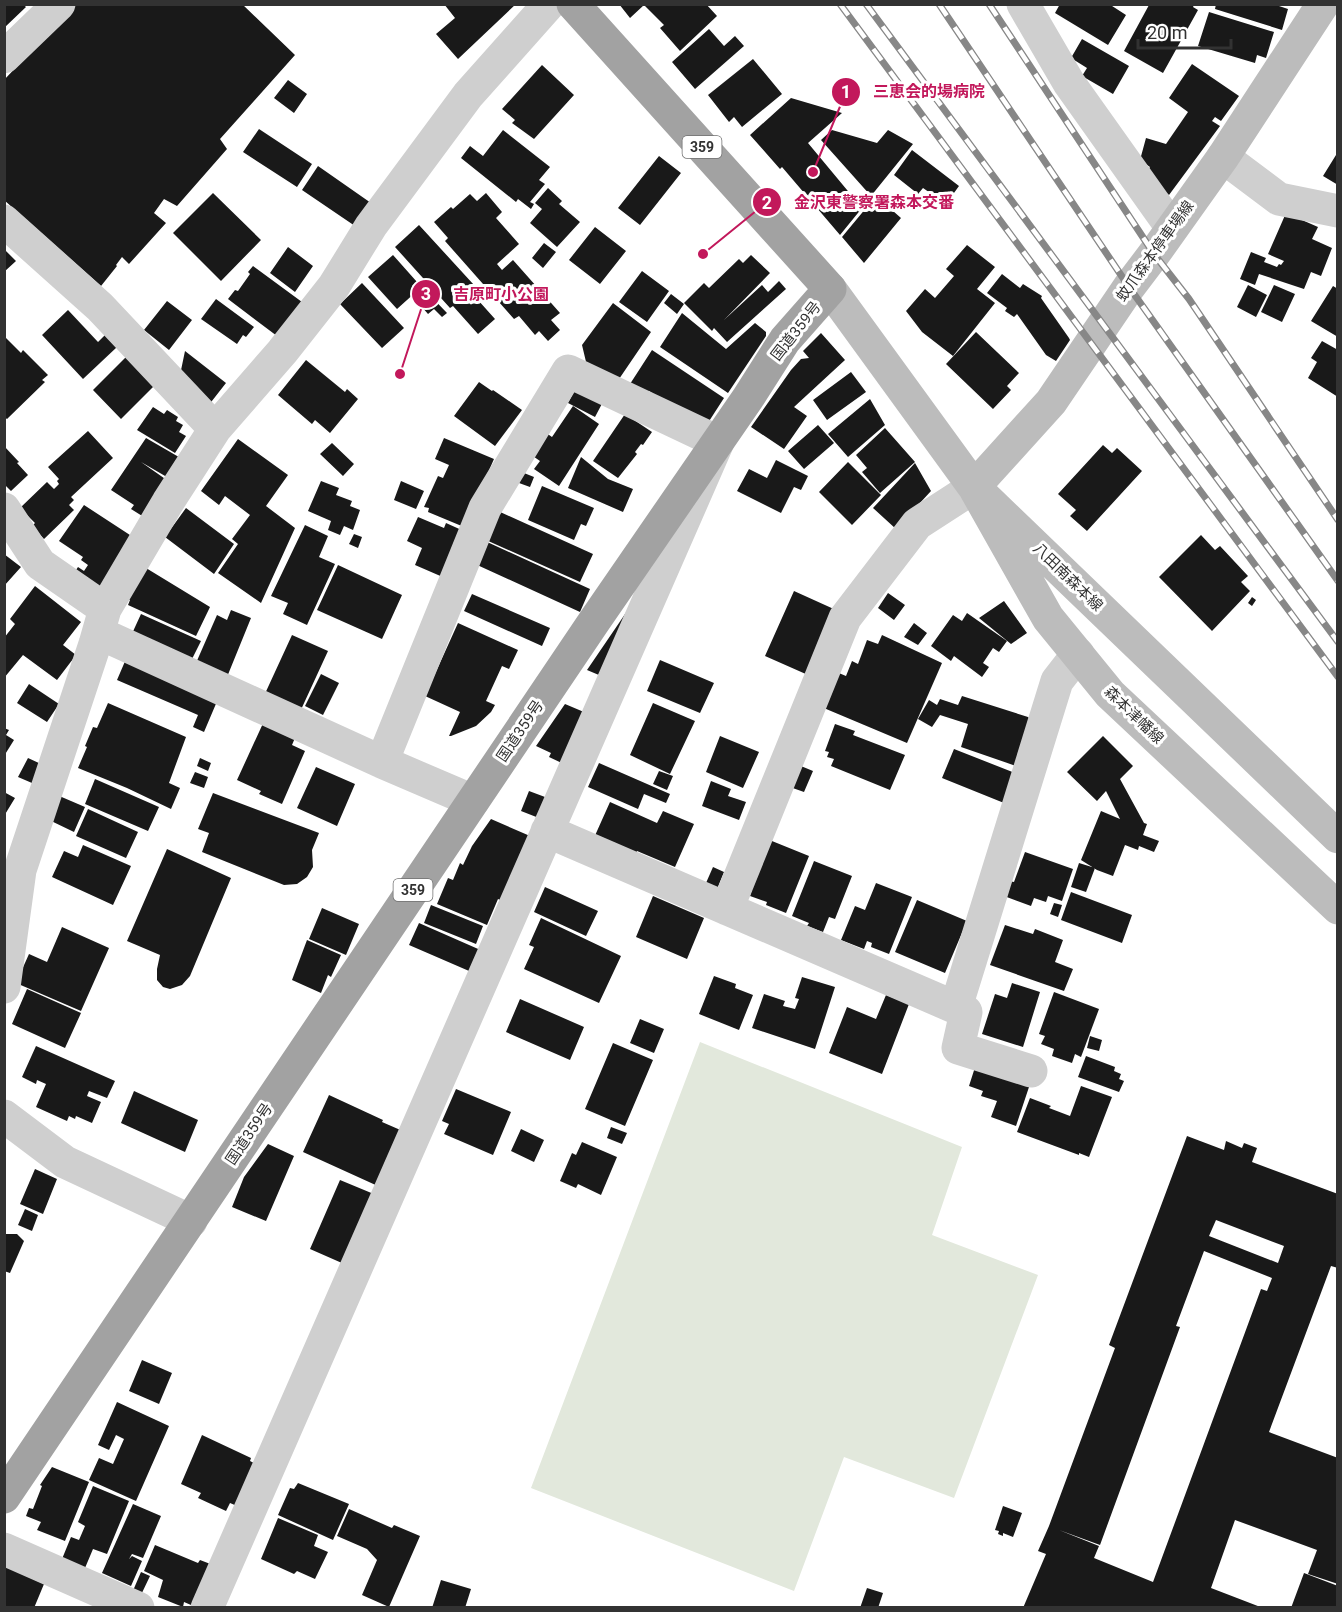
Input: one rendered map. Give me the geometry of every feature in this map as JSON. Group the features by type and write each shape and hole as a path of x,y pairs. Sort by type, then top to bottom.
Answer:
{"highway":[{"name":"国道359号","path":"4,1497 785,340 830,289 573,4"}],"main road":[{"name":"蚊爪森本停車場線","path":"974,487 1051,402 1129,286 1222,157 1323,4"},
{"name":"八田南森本線","path":"830,289 974,487 1338,837"},
{"name":"森本津幡線","path":"974,487 1048,618 1110,694 1338,908"}],"street":[{"path":"4,57 59,4"},
{"path":"4,987 20,870 102,621 168,502 215,429 282,352 334,286 370,226 468,95 549,4"},
{"path":"1023,4 1069,82 1172,228"},
{"path":"1222,157 1279,199 1338,211"},
{"path":"4,221 100,307 215,429"},
{"path":"207,1608 718,441 568,371 485,508 382,762"},
{"path":"727,909 845,618 917,524 974,487"},
{"path":"4,509 40,564 102,621 382,762 473,801"},
{"path":"956,1007 1057,681 1078,654"},
{"path":"547,831 956,1007 966,1012 958,1048 1031,1071"},
{"path":"4,1116 65,1162 191,1221"},
{"path":"4,1549 138,1608"}],"shaded area":[{"path":"700,1042 962,1147 932,1235 1038,1275 954,1498 844,1457 794,1591 531,1488"}],"building":[{"path":"4,4 23,4 26,7 4,28"},
{"path":"76,4 242,4 295,55 220,139 227,149 177,206 164,199 154,213 166,223 129,264 122,257 101,286 4,200 4,80"},
{"path":"444,4 516,4 458,59 436,34 455,18"},
{"path":"619,4 706,4 717,16 680,51 660,28 664,25 644,5 630,18"},
{"path":"1060,4 1109,4 1126,15 1108,45 1055,13"},
{"path":"1216,4 1273,4 1288,9 1282,30 1215,9"},
{"path":"1149,5 1194,5 1193,7 1198,10 1163,73 1124,51"},
{"path":"1209,12 1274,32 1266,58 1257,55 1255,63 1198,46"},
{"path":"709,29 724,46 735,36 744,46 695,89 672,62"},
{"path":"1082,39 1129,66 1113,94 1082,76 1087,68 1071,58"},
{"path":"753,59 782,94 742,127 734,117 729,122 708,95"},
{"path":"1192,64 1239,96 1221,121 1215,117 1212,121 1220,126 1169,195 1152,183 1146,173 1150,167 1140,160 1146,138 1166,144 1188,112 1169,98"},
{"path":"542,65 574,95 534,139 512,123 515,120 502,109"},
{"path":"288,80 307,94 294,113 274,98"},
{"path":"791,98 842,113 808,143 862,208 840,235 782,167 780,169 750,135"},
{"path":"259,129 312,164 297,187 243,152"},
{"path":"503,130 550,167 539,180 545,184 530,202 534,204 531,209 518,199 516,202 461,158 470,146 483,156"},
{"path":"832,130 877,143 888,130 913,144 871,196 821,140"},
{"path":"912,150 959,186 946,204 923,188 918,194 894,175"},
{"path":"1336,155 1338,156 1338,185 1323,176"},
{"path":"659,156 681,173 640,225 618,208"},
{"path":"318,166 371,203 355,226 302,190"},
{"path":"548,188 562,201 559,204 580,222 557,247 530,223 542,209 535,203"},
{"path":"213,193 261,240 221,281 173,233"},
{"path":"486,193 502,212 496,218 519,244 497,264 502,270 513,260 560,313 551,320 560,330 548,341 539,331 535,335 519,316 514,319 445,241 448,238 434,222 470,194 477,201"},
{"path":"876,196 901,218 864,263 842,237"},
{"path":"1286,213 1318,227 1312,239 1332,248 1321,276 1311,272 1304,289 1259,274 1255,285 1240,279 1251,252 1266,258 1264,262 1277,267 1284,261 1268,254"},
{"path":"419,225 474,285 469,290 495,319 478,334 453,306 450,308 395,247"},
{"path":"595,227 626,251 600,284 569,260"},
{"path":"544,243 556,252 543,268 532,258"},
{"path":"967,245 995,267 977,289 995,303 953,356 922,332 906,311 925,289 935,298 954,276 946,269"},
{"path":"288,247 313,266 295,292 270,273"},
{"path":"4,249 16,261 4,272"},
{"path":"393,255 417,282 412,286 417,291 397,309 368,277"},
{"path":"751,255 770,273 724,320 762,285 768,292 779,281 786,289 727,342 714,328 712,331 684,303 704,283 709,288 739,259 743,263"},
{"path":"253,266 302,302 277,336 228,299 235,290 238,291"},
{"path":"642,271 669,291 647,322 619,302"},
{"path":"1002,274 1020,288 1023,284 1042,296 1041,298 1069,338 1070,340 1056,361 1046,355 1017,314 1014,317 1005,311 1007,308 987,293"},
{"path":"362,283 404,328 382,348 340,304"},
{"path":"1248,285 1267,295 1256,317 1237,307"},
{"path":"1274,285 1295,294 1282,322 1261,312"},
{"path":"421,286 447,313 442,317 434,309 428,314 415,299 421,294 417,289"},
{"path":"1333,286 1338,289 1338,337 1311,321"},
{"path":"671,294 684,304 677,314 664,303"},
{"path":"216,299 254,327 246,337 243,335 237,344 201,319"},
{"path":"167,301 192,320 169,350 144,330"},
{"path":"613,303 651,332 617,382 587,366 582,345"},
{"path":"68,310 98,342 105,335 117,347 83,379 42,335"},
{"path":"682,313 726,349 755,323 766,332 766,336 728,393 660,347"},
{"path":"976,332 1019,373 1007,386 1011,390 993,409 946,364"},
{"path":"821,333 845,360 794,407 807,416 784,449 751,427 791,370 801,359 809,358 803,351"},
{"path":"4,336 21,353 23,350 48,375 42,380 45,382 7,419 4,417"},
{"path":"1322,341 1338,350 1338,397 1308,378 1317,362 1311,358"},
{"path":"652,350 724,398 704,429 649,391 646,395 630,384"},
{"path":"185,351 226,383 208,406 180,375"},
{"path":"127,356 155,385 121,419 93,390"},
{"path":"306,360 345,392 347,389 358,399 330,433 315,420 312,424 278,395"},
{"path":"851,372 866,392 827,420 813,400"},
{"path":"479,382 522,410 495,446 454,416"},
{"path":"578,384 605,398 595,417 568,403"},
{"path":"870,399 885,425 848,457 828,434"},
{"path":"573,406 599,424 559,486 534,469 540,461 527,452 542,430 552,437"},
{"path":"153,407 164,414 167,410 178,417 176,421 183,425 179,432 186,436 175,453 137,430"},
{"path":"625,414 652,432 618,478 593,461"},
{"path":"818,425 834,443 804,469 788,451"},
{"path":"885,428 915,462 880,493 862,472 867,468 856,455"},
{"path":"88,431 113,458 71,497 74,500 69,505 74,510 44,539 32,526 35,523 20,508 47,482 54,489 59,484 57,481 59,479 48,467"},
{"path":"146,438 184,460 172,480 141,462 171,483 147,519 131,509 134,505 111,490"},
{"path":"444,438 494,459 464,527 428,512 429,508 424,507 438,476 443,478 449,465 435,459"},
{"path":"238,439 288,475 266,506 295,528 261,603 218,573 238,544 232,539 250,515 225,496 219,505 201,491"},
{"path":"332,443 354,464 343,476 320,454"},
{"path":"1103,445 1112,453 1117,448 1142,471 1087,531 1070,516 1076,510 1058,494"},
{"path":"4,446 28,475 11,491 4,484"},
{"path":"581,457 608,479 633,489 623,512 568,488"},
{"path":"776,460 808,476 801,490 794,487 781,513 737,491 749,469 767,478"},
{"path":"848,462 881,495 852,525 819,492"},
{"path":"915,463 931,491 896,529 873,508"},
{"path":"524,473 534,477 530,487 519,483"},
{"path":"321,481 339,488 336,495 352,501 350,506 360,510 353,530 344,526 340,535 328,530 331,521 308,511"},
{"path":"401,481 424,491 416,509 394,500"},
{"path":"542,486 594,508 586,526 581,524 574,540 528,520"},
{"path":"84,505 133,537 99,593 72,576 78,567 84,571 88,565 81,560 83,557 59,541"},
{"path":"186,508 234,544 214,574 165,537"},
{"path":"498,511 593,554 580,582 486,540"},
{"path":"418,517 444,528 446,523 466,532 445,578 415,565 422,548 407,541"},
{"path":"305,525 328,536 319,557 335,564 307,625 283,614 288,603 271,596"},
{"path":"354,534 362,537 358,548 349,544"},
{"path":"1201,535 1215,550 1220,546 1248,576 1241,582 1250,591 1212,631 1159,577"},
{"path":"485,541 590,589 580,612 475,564"},
{"path":"4,554 21,567 4,586"},
{"path":"338,565 402,595 382,639 317,610"},
{"path":"146,568 210,607 196,636 128,605 130,600 127,599"},
{"path":"35,586 81,622 63,645 76,655 57,680 23,655 4,678 4,638 15,624 10,619"},
{"path":"794,591 836,610 808,675 765,656"},
{"path":"639,593 606,678 587,670 619,623"},
{"path":"888,593 905,605 894,620 878,608"},
{"path":"472,594 550,628 542,646 464,611"},
{"path":"1252,597 1256,600 1252,606 1248,603"},
{"path":"1004,601 1027,633 1011,644 979,618"},
{"path":"231,610 251,618 227,677 196,663 217,615 227,620"},
{"path":"967,613 1007,641 999,652 993,648 983,663 989,667 982,677 954,656 951,661 931,646 953,615 962,621"},
{"path":"141,614 201,641 189,665 130,638"},
{"path":"458,623 518,650 509,669 502,666 486,701 495,705 491,712 476,726 449,736 460,712 425,696"},
{"path":"914,623 927,633 918,645 904,637"},
{"path":"292,635 328,651 299,714 263,698"},
{"path":"882,635 942,663 907,743 819,706 834,671 846,676 852,661 858,664 867,640 878,644"},
{"path":"126,659 218,699 204,732 193,727 198,715 117,680"},
{"path":"660,660 714,683 700,713 647,691"},
{"path":"321,674 339,683 323,715 305,706"},
{"path":"29,684 59,704 47,722 17,703"},
{"path":"962,696 1028,717 1034,723 1019,767 961,747 968,724 940,715 932,727 918,719 929,700 937,705 940,699 958,705"},
{"path":"108,703 186,737 169,783 180,788 171,809 78,768 93,727 97,728"},
{"path":"653,703 695,721 670,774 630,755"},
{"path":"565,704 591,715 566,765 549,757 551,753 536,746"},
{"path":"265,719 297,733 292,745 305,751 282,804 259,794 261,791 237,780"},
{"path":"835,724 855,731 853,735 905,755 890,790 831,766 834,759 827,757 829,752 825,751"},
{"path":"4,728 9,730 6,735 14,740 4,756"},
{"path":"720,736 759,752 743,788 706,772"},
{"path":"1103,736 1133,766 1120,779 1144,823 1147,824 1143,835 1159,841 1154,852 1139,846 1138,850 1125,845 1113,876 1081,860 1101,811 1120,819 1106,791 1097,801 1067,772"},
{"path":"954,749 1015,773 1004,803 942,778"},
{"path":"28,758 41,764 32,783 18,777"},
{"path":"200,758 211,763 208,771 197,766"},
{"path":"599,763 670,794 666,803 644,794 638,809 588,787"},
{"path":"796,764 813,771 804,792 787,786"},
{"path":"316,767 355,784 337,826 297,808"},
{"path":"659,771 673,776 667,790 653,784"},
{"path":"195,772 208,777 204,788 190,783"},
{"path":"95,779 159,807 148,831 85,804"},
{"path":"711,781 731,789 728,796 746,802 739,820 702,806"},
{"path":"529,791 553,800 544,820 521,811"},
{"path":"4,792 15,798 4,816"},
{"path":"213,793 319,833 312,850 313,867 307,877 297,884 284,885 202,852 209,833 198,829"},
{"path":"57,795 85,807 74,832 47,819"},
{"path":"610,802 657,823 663,811 694,824 675,867 637,851 634,858 593,840"},
{"path":"88,809 138,832 126,858 76,836"},
{"path":"491,819 537,839 505,902 498,899 487,925 437,904 448,878 453,880 460,863 463,865 472,846"},
{"path":"767,839 809,856 786,913 766,905 767,902 750,896"},
{"path":"83,845 131,866 113,905 52,877 64,851 78,857"},
{"path":"167,849 231,878 190,976 182,985 170,989 163,987 157,980 160,955 127,941"},
{"path":"1025,852 1073,869 1062,901 1048,896 1046,902 1034,898 1031,906 1004,896 1009,881 1014,882"},
{"path":"814,861 852,876 835,919 829,917 823,932 807,926 809,923 792,916"},
{"path":"1079,863 1095,868 1086,892 1071,887"},
{"path":"713,867 724,872 715,894 706,883"},
{"path":"876,883 912,897 889,954 871,947 872,943 867,941 864,949 841,940 855,906 865,910"},
{"path":"545,887 598,911 586,936 534,912"},
{"path":"1071,892 1132,915 1122,943 1061,920"},
{"path":"653,896 704,918 687,959 636,937"},
{"path":"917,900 967,921 945,973 895,952"},
{"path":"1054,903 1062,905 1058,917 1050,914"},
{"path":"431,905 483,926 476,944 424,923"},
{"path":"322,908 359,924 346,955 309,939"},
{"path":"541,918 621,956 599,1003 524,969 534,947 529,945"},
{"path":"419,923 485,952 476,974 409,945"},
{"path":"1005,925 1033,934 1035,929 1063,940 1055,962 1073,969 1064,991 990,965"},
{"path":"62,927 109,948 81,1011 16,983 29,954 47,962"},
{"path":"307,940 341,955 331,977 328,975 321,993 292,980"},
{"path":"714,976 736,984 735,988 753,995 739,1030 699,1014"},
{"path":"802,977 835,987 815,1049 752,1028 764,994 785,1001 783,1006 795,1009 799,999 795,998"},
{"path":"1012,983 1040,992 1023,1047 982,1034 995,994 1007,998"},
{"path":"27,989 81,1013 65,1048 12,1024"},
{"path":"1054,992 1099,1009 1081,1057 1075,1054 1072,1063 1052,1056 1054,1049 1041,1044 1045,1036 1039,1034"},
{"path":"886,995 909,1004 882,1074 829,1053 847,1007 876,1019"},
{"path":"520,999 584,1027 570,1060 506,1032"},
{"path":"640,1019 664,1029 654,1053 630,1043"},
{"path":"1090,1036 1102,1040 1099,1051 1087,1048"},
{"path":"613,1043 653,1060 625,1126 585,1109"},
{"path":"36,1046 115,1081 107,1098 89,1091 87,1096 101,1102 92,1123 76,1116 75,1119 69,1116 67,1121 36,1107 46,1084 37,1080 36,1084 22,1077"},
{"path":"1086,1056 1115,1067 1114,1071 1121,1074 1119,1079 1124,1081 1119,1092 1078,1077"},
{"path":"977,1061 1030,1084 1016,1126 991,1117 997,1101 981,1096 983,1091 969,1086"},
{"path":"1081,1086 1112,1097 1089,1157 1017,1132 1030,1098 1070,1116"},
{"path":"456,1089 511,1112 493,1155 444,1134 449,1124 442,1121"},
{"path":"134,1091 198,1120 185,1152 121,1123"},
{"path":"329,1095 405,1132 380,1187 303,1152"},
{"path":"611,1127 627,1133 622,1144 607,1138"},
{"path":"521,1129 544,1140 534,1162 511,1151"},
{"path":"1187,1136 1224,1150 1226,1141 1242,1148 1244,1143 1257,1148 1252,1162 1338,1194 1338,1268 1331,1266 1269,1432 1338,1458 1338,1584 1308,1574 1317,1550 1235,1520 1211,1588 1263,1608 1023,1608 1046,1554 1038,1551 1115,1348 1109,1345","holes":["1216,1220 1284,1246 1278,1263 1209,1236","1204,1251 1272,1278 1267,1291 1261,1289 1153,1582 1094,1558 1099,1546 1059,1530 1100,1545 1180,1327 1176,1326"]},
{"path":"582,1142 617,1157 601,1195 578,1184 576,1188 560,1181 572,1153 576,1155"},
{"path":"268,1144 294,1156 266,1221 232,1207 244,1177"},
{"path":"35,1169 57,1179 43,1214 20,1204"},
{"path":"340,1180 381,1197 351,1267 310,1249"},
{"path":"25,1209 38,1215 32,1231 18,1225"},
{"path":"5,1234 17,1234 24,1241 10,1273 4,1271"},
{"path":"142,1360 172,1373 159,1404 129,1391"},
{"path":"117,1402 169,1426 136,1501 89,1480 99,1458 113,1464 124,1439 116,1435 109,1450 98,1445"},
{"path":"202,1435 251,1458 250,1461 256,1464 244,1509 230,1503 226,1511 198,1498 201,1493 181,1484"},
{"path":"52,1467 89,1482 65,1541 37,1530 41,1522 26,1516 29,1508 33,1509 42,1486 40,1485"},
{"path":"298,1483 349,1504 333,1540 278,1515 290,1488 294,1489"},
{"path":"93,1486 129,1501 107,1554 93,1549 85,1568 62,1559 71,1537 79,1540 85,1526 78,1522"},
{"path":"133,1504 161,1516 143,1558 132,1554 129,1559 132,1556 142,1561 131,1586 102,1573"},
{"path":"1003,1506 1022,1513 1013,1537 1003,1533 1003,1536 995,1530"},
{"path":"349,1509 392,1528 394,1525 420,1536 389,1607 362,1595 377,1560 367,1549 337,1536"},
{"path":"278,1518 318,1535 314,1546 328,1552 315,1579 297,1571 294,1574 261,1559"},
{"path":"155,1545 198,1563 200,1560 213,1565 191,1605 184,1602 183,1607 158,1597 163,1580 144,1571"},
{"path":"4,1566 44,1584 34,1608 4,1608"},
{"path":"141,1572 150,1576 140,1597 132,1593"},
{"path":"1304,1573 1338,1586 1338,1608 1291,1608"},
{"path":"441,1580 471,1589 465,1608 432,1608"},
{"path":"867,1588 883,1593 878,1608 860,1608"}],"railway":[{"path":"840,4 1338,677"},
{"path":"866,4 1338,642"},
{"path":"939,4 1129,287 1338,581"},
{"path":"989,4 1154,254 1189,299 1338,520"}],"place":[{"name":"三恵会的場病院","path":"813,172"},
{"name":"金沢東警察署森本交番","path":"703,254"},
{"name":"吉原町小公園","path":"400,374"}]}
